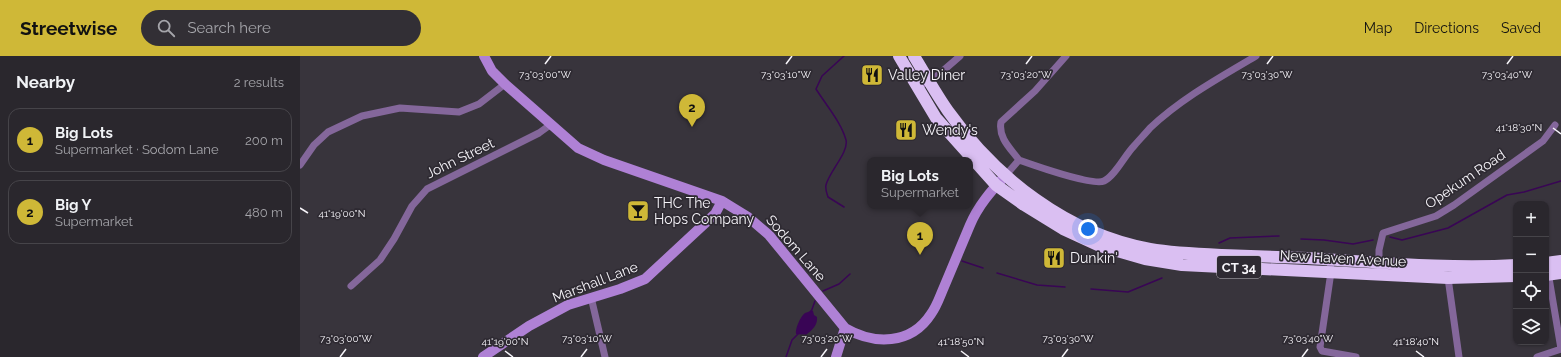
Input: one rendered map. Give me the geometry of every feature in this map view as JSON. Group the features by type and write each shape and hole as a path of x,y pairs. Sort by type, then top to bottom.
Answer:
{"highway":[{"name":"CT 34","path":"899,56 936,118 971,157"},
{"name":"CT 34","path":"914,56 948,110 972,142 1005,176"},
{"path":"921,91 932,84"},
{"name":"CT 34","path":"973,159 996,185"},
{"name":"New Haven Avenue","path":"1005,176 1033,198 1068,219 1105,236 1143,247 1184,253 1379,263 1465,266 1513,265"},
{"name":"New Haven Avenue","path":"996,185 1043,218 1063,229 1100,246 1139,258 1182,265 1448,278 1513,276"},
{"path":"1550,270 1561,261"}],"street":[{"name":"Sodom Lane","path":"484,56 492,71 505,84 578,148 598,157 722,201 748,217 769,235 845,328 857,335 875,340 904,336 922,324 931,315 937,305 970,225 981,204 1005,176"},
{"path":"932,84 936,76 960,56"},
{"path":"1066,56 1035,91 1001,122 1000,130 1002,137 1019,160 1094,182 1104,182 1111,176 1133,146 1165,114 1187,98 1256,56"},
{"path":"300,165 314,145 328,132 362,116 400,108 459,112 479,104 505,84"},
{"name":"John Street","path":"351,286 380,260 394,239 412,206 426,189 539,133 550,125"},
{"name":"Opekum Road","path":"1379,263 1379,250 1383,233 1436,216 1454,205 1543,141 1555,125"},
{"path":"1005,176 1019,160"},
{"name":"Marshall Lane","path":"483,357 529,326 568,305 620,289 645,279 715,214 722,201"},
{"path":"1330,260 1331,272 1320,347 1322,351 1356,357"},
{"path":"1537,357 1561,349 1550,270"},
{"path":"1448,278 1459,357"},
{"path":"591,297 605,357"},
{"path":"836,357 845,328"}],"shaded area":[{"path":"811,310 817,317 816,325 806,335 796,334 797,326 801,317"}],"waterway":[{"path":"844,56 822,76 816,89 837,120 846,140 845,150 831,174 826,187 828,197 844,207"},
{"path":"1390,237 1402,240 1448,228 1507,195 1524,192 1561,181"},
{"path":"1219,243 1230,238 1279,236"},
{"path":"1301,239 1324,240 1353,244 1373,240"},
{"path":"962,261 983,268"},
{"path":"997,273 1037,285 1065,287"},
{"path":"823,291 839,284 850,274"},
{"path":"1091,289 1128,292 1162,278"},
{"path":"811,312 815,301"},
{"path":"786,357 792,340 798,334"}],"place":[{"name":"Valley Diner","path":"872,75"},
{"name":"Big Y","path":"692,127"},
{"name":"Wendy's","path":"906,130"},
{"name":"THC The Hops Company","path":"638,211"},
{"name":"Big Lots","path":"920,255"},
{"name":"Dunkin'","path":"1054,258"}]}
